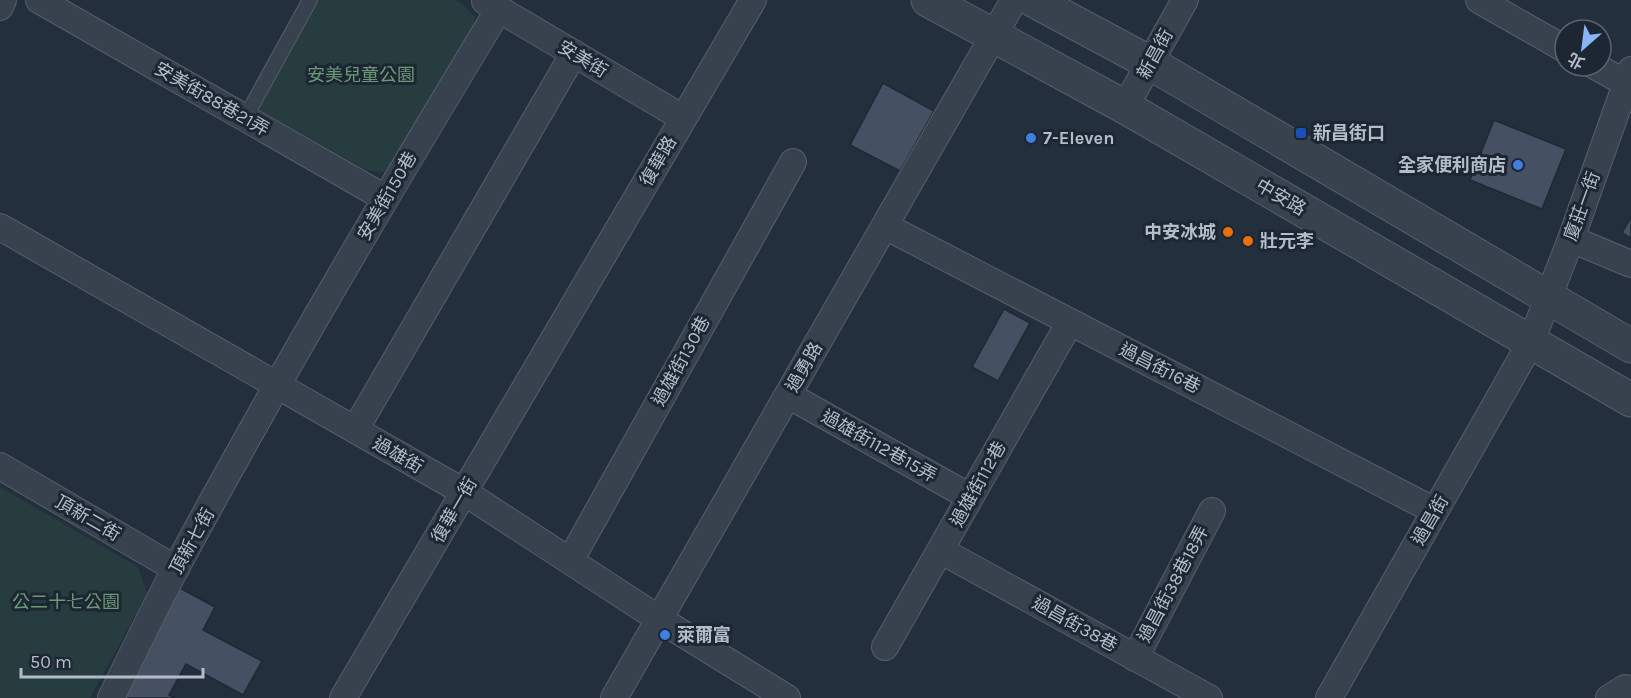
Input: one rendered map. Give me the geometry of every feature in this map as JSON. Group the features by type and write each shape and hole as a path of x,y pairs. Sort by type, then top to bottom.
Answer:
{"street":[{"path":"0,7 3,0"},
{"name":"安美街88巷21弄","path":"39,0 385,198"},
{"name":"復華路","path":"564,322 753,0"},
{"name":"中安路","path":"928,0 1125,107 1631,400"},
{"name":"過勇路","path":"614,698 1014,0"},
{"path":"1033,0 1150,63 1631,346"},
{"name":"新昌街","path":"1125,107 1185,0"},
{"name":"安美街","path":"491,4 683,118"},
{"name":"安美街150巷","path":"277,385 385,198 491,4"},
{"path":"1495,4 1553,41"},
{"path":"355,430 574,53"},
{"path":"1613,73 1629,80"},
{"name":"廈莊一街","path":"1531,342 1629,80"},
{"name":"過雄街130巷","path":"570,561 793,162"},
{"name":"過昌街16巷","path":"885,226 1435,511"},
{"name":"過雄街","path":"0,227 464,492 659,619 787,698"},
{"path":"1571,239 1631,264"},
{"name":"過雄街112巷","path":"885,647 1070,321"},
{"name":"復華一街","path":"343,698 564,322"},
{"name":"過昌街","path":"1329,698 1531,342"},
{"name":"頂新七街","path":"111,698 176,569 277,385"},
{"name":"過雄街112巷15弄","path":"788,395 970,498"},
{"name":"頂新二街","path":"0,466 176,569"},
{"name":"過昌街38巷18弄","path":"1135,658 1212,511"},
{"name":"過昌街38巷","path":"940,550 1209,698"},
{"path":"1609,698 1624,688 1631,689"}],"lane":[{"path":"245,118 310,0"}],"green space":[{"name":"安美兒童公園","path":"318,0 455,0 475,17 474,27 392,167 382,173 364,169 258,109"},
{"name":"公二十七公園","path":"0,487 138,567 147,594 90,698 0,698"}],"building":[{"path":"883,83 934,111 900,171 850,145"},
{"name":"全家便利商店","path":"1494,120 1566,149 1542,209 1470,180"},
{"path":"1631,217 1631,238 1622,233"},
{"path":"1004,309 1030,323 998,381 972,367"},
{"path":"180,588 215,607 203,630 262,661 243,695 186,664 169,695 175,698 121,698"}],"place":[{"name":"新昌街口","path":"1301,133"},
{"name":"7-Eleven","path":"1031,138"},
{"name":"全家便利商店","path":"1518,165"},
{"name":"中安冰城","path":"1228,232"},
{"name":"壯元李","path":"1248,241"},
{"name":"萊爾富","path":"665,635"}]}
